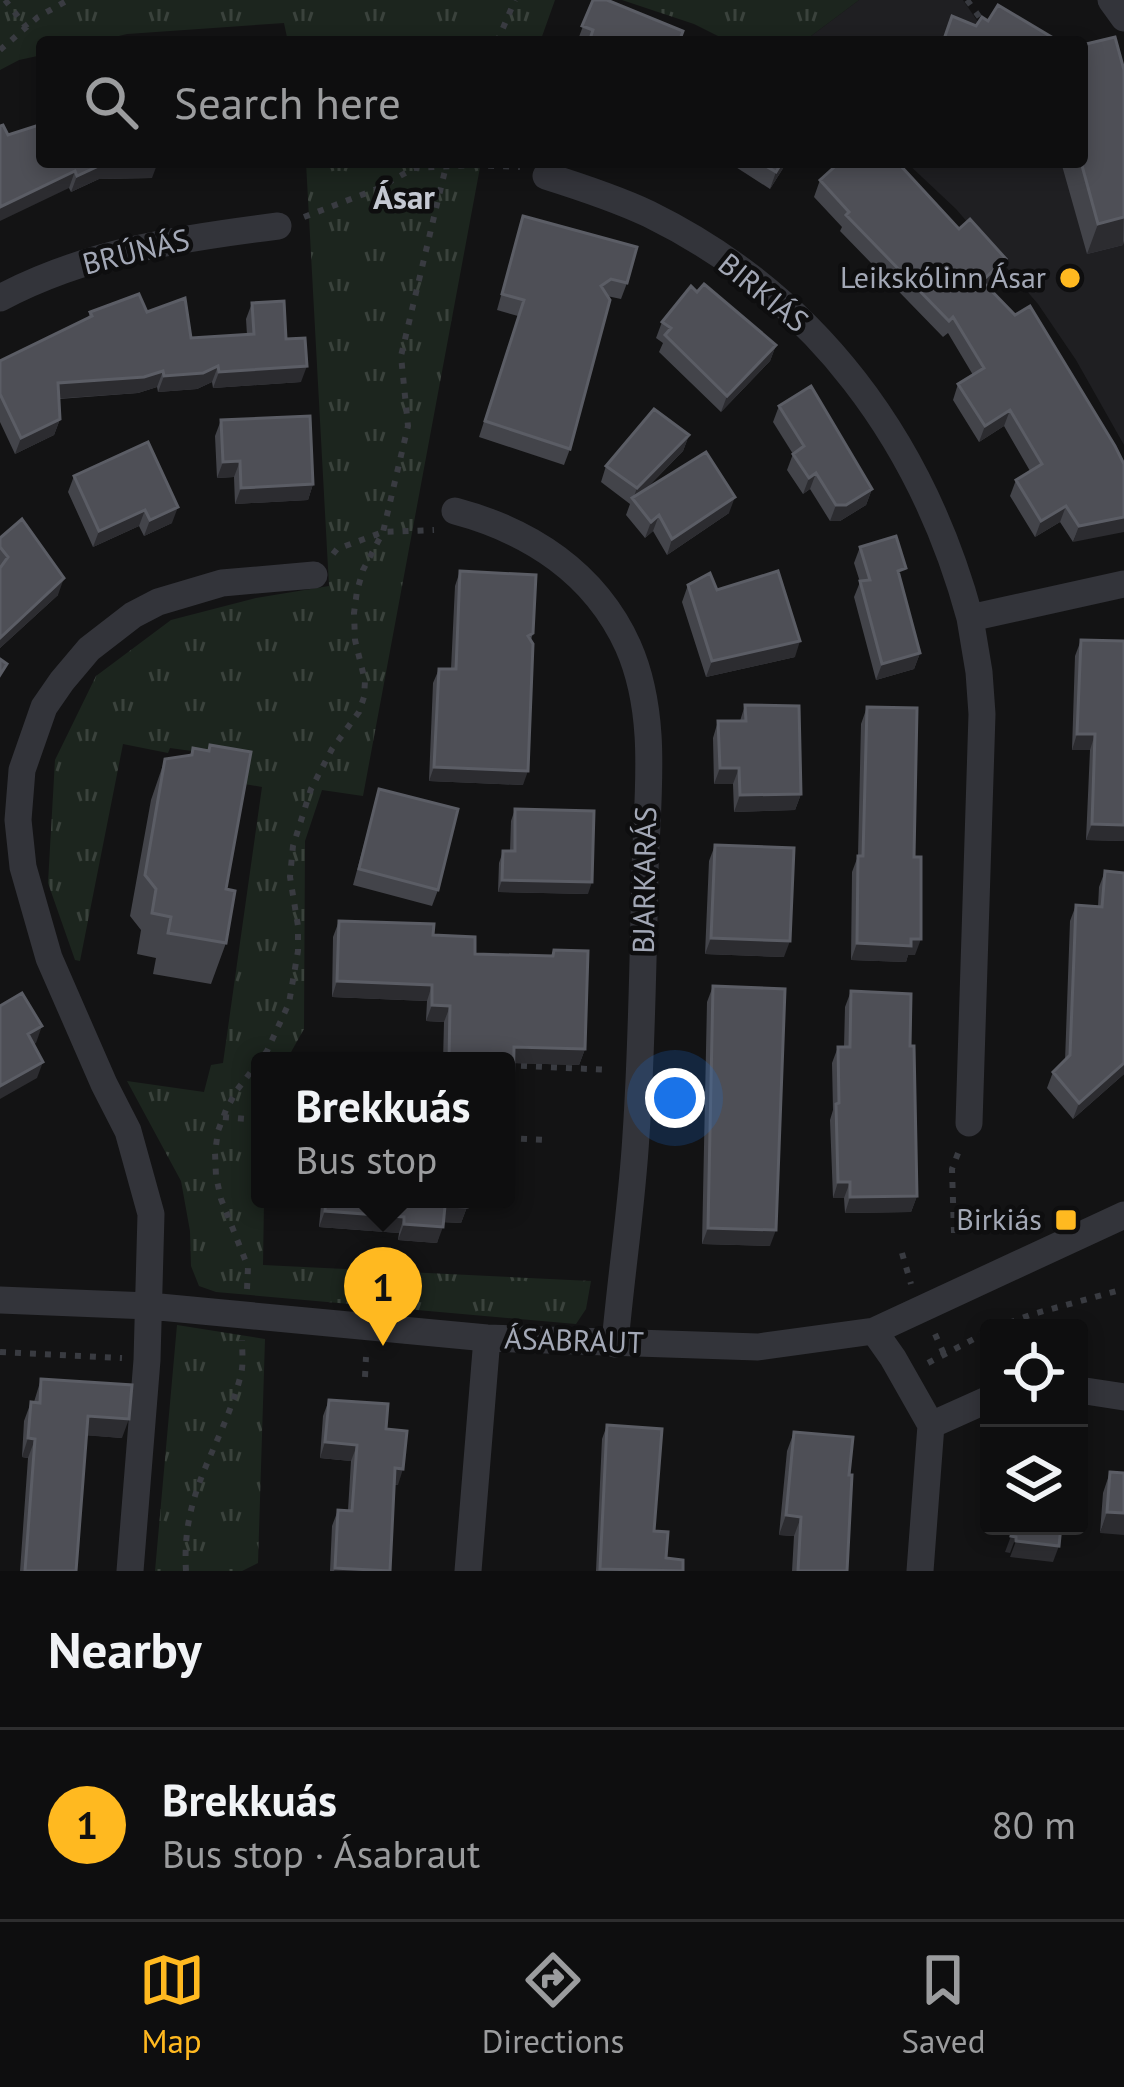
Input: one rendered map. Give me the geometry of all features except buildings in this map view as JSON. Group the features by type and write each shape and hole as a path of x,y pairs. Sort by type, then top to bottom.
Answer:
{"street":[{"path":"1112,0 1124,18"},
{"name":"BIRKIÁS","path":"546,176 648,214 697,240 785,305 860,385 918,477 947,544 970,618 979,672 982,736 969,1124"},
{"name":"BRÚNÁS","path":"0,298 56,273 144,247 278,226"},
{"name":"BJARKARÁS","path":"455,511 520,533 576,572 615,621 638,671 648,726 639,1071 615,1344"},
{"path":"130,1571 147,1360 151,1214 128,1131 50,958 23,867 18,820 22,770 44,707 62,681 89,649 133,615 158,602 222,583 314,574"},
{"path":"970,618 1124,584"},
{"name":"ÁSABRAUT","path":"0,1300 148,1306 487,1338 758,1347 874,1331 1124,1215"},
{"path":"874,1331 931,1425 920,1571"},
{"path":"468,1571 487,1338"},
{"path":"1088,1391 1124,1397"},
{"path":"931,1425 980,1403"}],"path":[{"path":"5,0 27,28"},
{"path":"0,50 68,0"},
{"path":"500,36 515,0"},
{"path":"968,0 986,27"},
{"path":"278,226 377,189 414,168"},
{"path":"266,1052 289,1003 298,951 290,877 301,817 320,769 364,698 354,613 363,570 383,532 408,426 401,356 445,168"},
{"path":"524,168 546,176"},
{"path":"314,574 337,549 383,532 433,531 455,511"},
{"path":"515,1065 639,1071"},
{"path":"246,1299 248,1267 221,1199 215,1153 223,1118 251,1072"},
{"path":"223,1118 251,1120"},
{"path":"954,1233 952,1168 969,1124"},
{"path":"515,1139 547,1141"},
{"path":"358,1275 358,1292 415,1295"},
{"path":"1020,1319 1124,1289"},
{"path":"186,1571 194,1493 242,1375 242,1336"},
{"path":"928,1363 980,1336"},
{"path":"0,1352 147,1360"}],"shaded area":[{"path":"859,0 963,0 989,36 811,36"},
{"name":"Leikskólinn Ásar","path":"1088,163 1124,168 1124,445 1038,304 956,209 912,168 1088,168"}],"green space":[{"path":"0,0 555,0 542,36 287,36 284,23 119,36 36,36 36,56 0,70"},
{"path":"622,0 859,0 811,36 718,36"},
{"path":"306,168 480,168 363,796 322,790 305,841 304,1029 291,1052 251,1052 251,1208 264,1208 263,1265 591,1281 586,1309 576,1324 216,1292 199,1286 191,1266 181,1181 127,1081 204,1092 211,1065 223,1063 262,787 204,777 199,752 170,748 168,753 123,744 80,961 75,960 48,883 55,760 96,676 171,620 256,598 329,586"},
{"path":"177,1325 265,1339 258,1563 242,1571 155,1571"}],"place":[{"name":"Leikskólinn Ásar","path":"1070,278"},
{"name":"Birkiás","path":"1066,1220"},
{"name":"Brekkuás","path":"383,1346"}],"district":[{"name":"Ásar","path":"404,197"}]}
